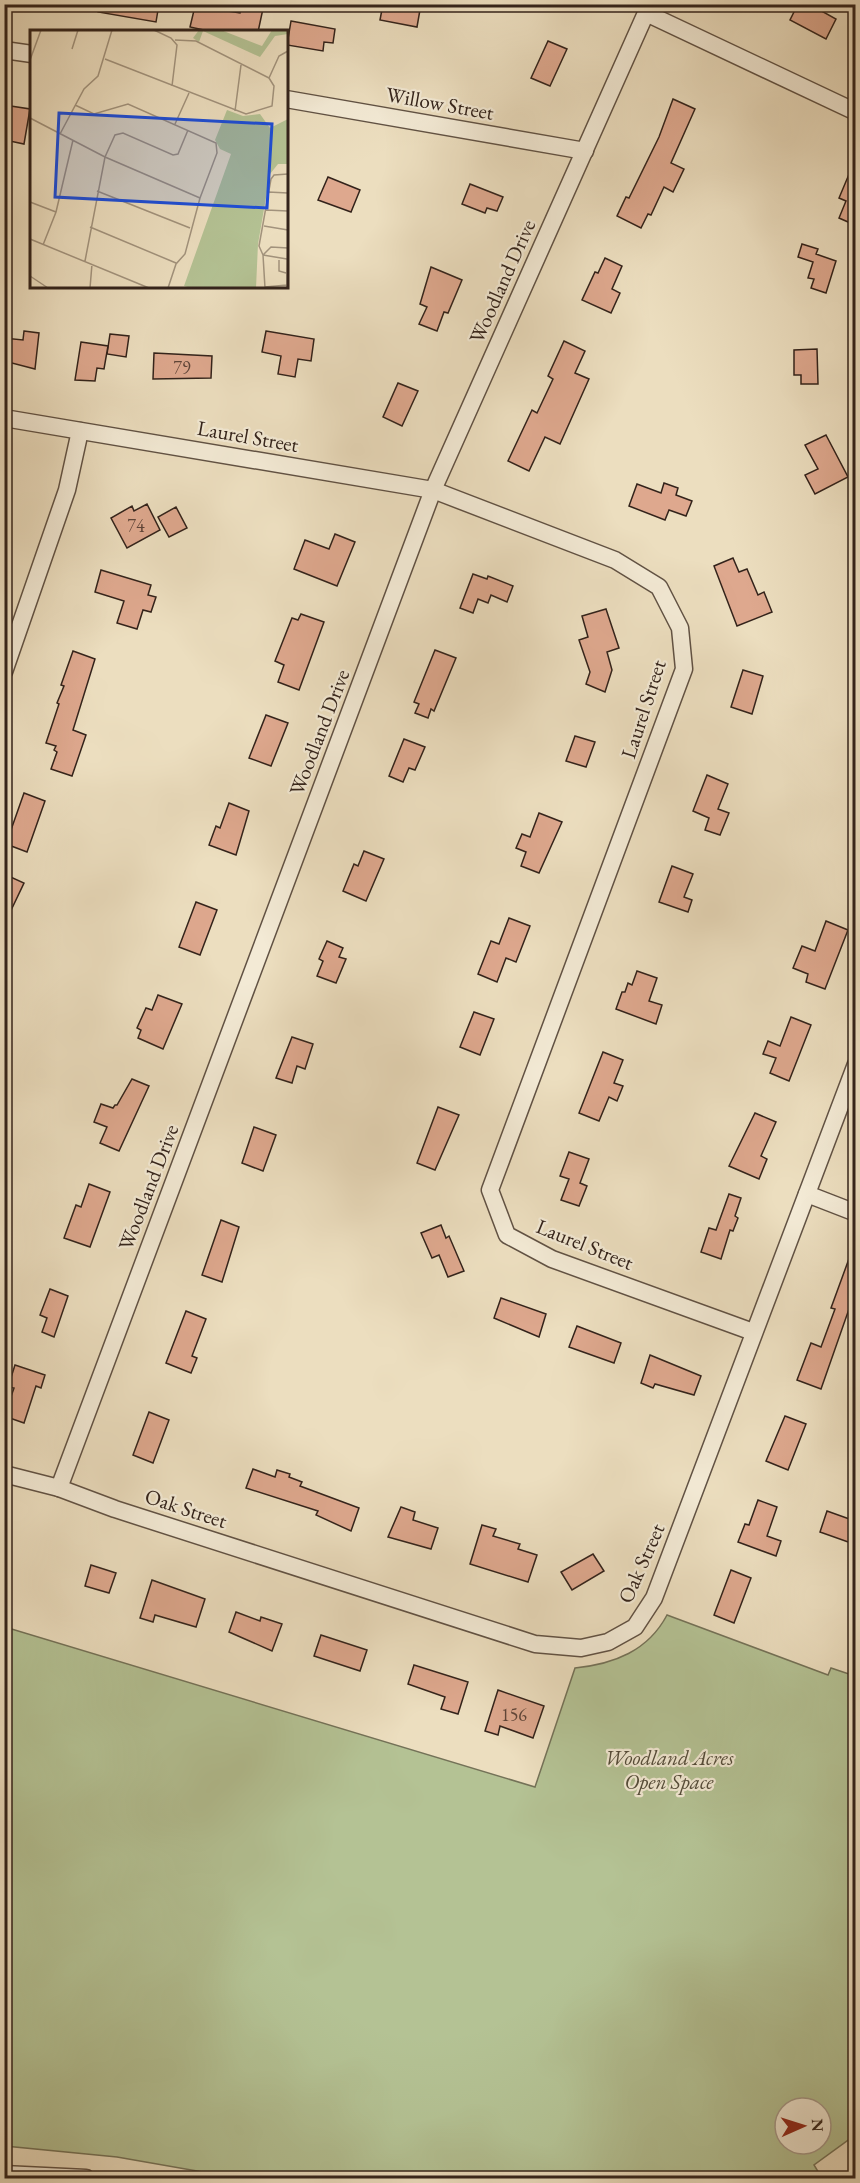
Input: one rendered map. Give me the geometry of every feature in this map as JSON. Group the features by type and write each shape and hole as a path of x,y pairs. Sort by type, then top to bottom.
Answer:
{"street":[{"path":"648,9 855,112"},
{"name":"Woodland Drive","path":"59,1488 434,490 648,9"},
{"path":"4,50 30,54"},
{"name":"Willow Street","path":"288,99 585,151"},
{"name":"Laurel Street","path":"4,418 434,490 615,560 659,587 680,628 684,669 490,1190 507,1235 552,1259 753,1332"},
{"path":"4,672 67,490 80,431"},
{"name":"Oak Street","path":"4,1474 59,1488 115,1509 535,1644 581,1648 608,1642 635,1627 654,1598 855,1064"},
{"path":"807,1194 855,1213"},
{"path":"4,2174 86,2178"}],"green space":[{"name":"Woodland Acres Open Space","path":"667,1615 828,1675 831,1668 855,1676 855,2135 833,2151 833,2096 773,2096 773,2156 826,2156 814,2165 822,2178 237,2178 117,2157 5,2146 5,1627 535,1787 575,1668 616,1659 640,1647 650,1638"}],"building":[{"path":"99,4 159,4 156,22 98,12"},
{"path":"242,4 264,4 258,30 204,30 190,27 195,6 240,13"},
{"path":"383,4 421,4 417,27 380,20"},
{"path":"798,4 809,4 836,19 826,39 790,20"},
{"path":"291,21 335,29 333,43 324,42 323,51 288,45"},
{"path":"548,41 567,49 550,86 531,78"},
{"path":"673,99 695,109 671,163 684,169 673,192 664,187 651,215 648,214 641,228 617,216 626,197 629,198 659,137"},
{"path":"4,105 30,109 24,144 5,140 8,128 4,128"},
{"path":"855,160 855,225 839,218 846,201 839,198"},
{"path":"328,177 360,190 351,212 318,200"},
{"path":"470,184 503,197 497,211 487,208 485,213 462,204"},
{"path":"802,244 818,249 816,254 836,261 826,293 811,288 814,279 808,278 813,262 798,257"},
{"path":"605,258 622,266 612,289 620,293 611,313 582,300 595,272 598,273"},
{"path":"431,267 462,280 448,313 444,312 437,331 419,324 427,307 420,304"},
{"path":"24,331 39,333 35,369 4,361 4,338 23,340"},
{"path":"266,331 314,339 311,361 298,359 295,377 278,374 281,356 262,352"},
{"path":"110,334 129,336 126,357 107,354"},
{"path":"564,341 585,351 575,373 589,379 560,444 545,437 529,471 508,461 532,410 537,413 553,379 548,376"},
{"path":"81,342 108,346 104,369 97,368 95,381 75,380"},
{"path":"817,349 818,384 801,384 801,375 794,375 794,350"},
{"path":"154,353 212,356 211,378 153,379"},
{"path":"398,383 418,391 402,426 383,417"},
{"path":"826,435 848,477 815,494 805,475 818,469 805,445"},
{"path":"664,483 678,488 676,495 692,501 686,516 669,510 665,520 629,506 637,484 661,493"},
{"path":"147,504 160,530 127,548 111,518 132,506 134,511"},
{"path":"176,507 187,528 169,537 158,517"},
{"path":"335,534 355,542 337,586 294,569 305,540 329,549"},
{"path":"733,558 739,572 747,569 758,595 764,592 772,612 737,626 714,566"},
{"path":"101,570 151,585 148,595 156,597 151,612 143,610 137,629 117,623 124,601 95,592"},
{"path":"473,574 487,579 488,576 513,586 507,602 491,595 488,603 478,599 473,613 460,608"},
{"path":"606,609 619,648 607,652 612,670 605,692 586,684 590,672 579,640 588,637 582,616"},
{"path":"301,614 324,622 299,690 278,682 284,665 275,661 292,618 298,620"},
{"path":"435,650 456,658 434,711 431,709 428,718 415,713 419,704 414,702"},
{"path":"73,651 95,659 73,730 86,735 72,776 51,769 57,752 54,750 56,746 46,743 64,686 61,685"},
{"path":"743,670 763,676 752,714 731,707"},
{"path":"266,715 288,723 271,766 249,758"},
{"path":"575,736 595,742 586,767 566,761"},
{"path":"404,739 425,747 415,770 409,768 403,782 389,776"},
{"path":"707,775 728,784 718,809 729,813 720,835 705,830 709,818 693,811"},
{"path":"24,793 45,801 27,852 6,844"},
{"path":"229,803 249,811 236,855 209,845 216,826 220,828"},
{"path":"539,813 562,822 539,873 521,866 526,852 516,848 522,834 530,837"},
{"path":"364,851 384,859 366,901 343,891 354,864 358,866"},
{"path":"672,866 693,874 684,897 692,900 688,912 659,902"},
{"path":"4,874 24,883 4,925"},
{"path":"196,902 217,910 200,955 179,947"},
{"path":"509,918 530,926 516,962 506,958 497,982 478,974 491,941 499,944"},
{"path":"826,921 848,930 825,989 806,982 808,974 793,968 802,946 815,951"},
{"path":"327,941 343,948 339,957 346,959 336,983 317,976 323,961 319,959"},
{"path":"637,971 657,978 649,1001 662,1005 656,1024 616,1009 622,992 625,992 628,983 632,985"},
{"path":"158,995 182,1004 163,1049 138,1038 141,1030 137,1028 146,1008 152,1010"},
{"path":"474,1012 494,1019 480,1055 460,1047"},
{"path":"791,1017 811,1025 789,1081 770,1073 776,1058 763,1054 768,1041 780,1046"},
{"path":"292,1037 313,1044 305,1069 297,1066 292,1083 276,1078"},
{"path":"603,1052 623,1060 614,1083 623,1086 617,1101 609,1097 599,1121 579,1113"},
{"path":"132,1079 149,1086 119,1151 100,1143 107,1127 94,1122 101,1104 113,1108 117,1105"},
{"path":"438,1107 459,1115 435,1170 417,1163"},
{"path":"755,1113 776,1122 761,1156 767,1159 759,1179 729,1166"},
{"path":"254,1127 276,1135 263,1171 242,1163"},
{"path":"569,1152 589,1159 580,1183 587,1186 579,1206 561,1200 569,1179 560,1176"},
{"path":"89,1184 110,1192 90,1247 64,1238 76,1205 81,1207"},
{"path":"729,1194 741,1198 735,1216 738,1218 733,1231 730,1230 721,1259 701,1252 709,1228 716,1230"},
{"path":"221,1220 239,1227 222,1282 202,1275"},
{"path":"441,1225 446,1238 449,1236 464,1271 448,1277 439,1255 432,1258 421,1233"},
{"path":"854,1245 855,1292 821,1389 797,1380 811,1343 821,1347 835,1309 831,1308"},
{"path":"50,1289 68,1296 54,1337 42,1332 47,1318 40,1315"},
{"path":"501,1298 546,1314 539,1337 494,1318"},
{"path":"186,1311 206,1319 192,1356 197,1358 191,1373 166,1363"},
{"path":"577,1326 621,1343 614,1363 569,1347"},
{"path":"650,1355 701,1376 694,1395 655,1384 653,1388 641,1383"},
{"path":"15,1365 45,1375 41,1388 36,1386 24,1423 4,1416 14,1388 8,1387"},
{"path":"149,1412 169,1420 153,1463 133,1455"},
{"path":"785,1416 806,1424 788,1470 766,1461"},
{"path":"253,1469 275,1477 277,1470 290,1474 289,1477 302,1482 300,1486 359,1508 351,1531 316,1515 318,1511 246,1488"},
{"path":"758,1500 777,1507 767,1536 781,1541 776,1556 738,1542 745,1524 749,1525"},
{"path":"401,1507 415,1512 413,1520 438,1528 431,1549 388,1537"},
{"path":"827,1511 855,1521 851,1543 820,1532"},
{"path":"482,1525 496,1529 493,1536 520,1544 518,1549 537,1555 528,1582 470,1564"},
{"path":"593,1554 604,1571 572,1590 561,1572"},
{"path":"91,1565 116,1573 109,1593 85,1586"},
{"path":"731,1570 751,1578 734,1623 714,1615"},
{"path":"152,1580 205,1599 196,1627 155,1615 153,1622 140,1618"},
{"path":"236,1612 260,1621 261,1617 282,1624 272,1651 229,1632"},
{"path":"321,1635 367,1650 360,1671 314,1656"},
{"path":"414,1665 468,1682 458,1714 441,1709 445,1697 408,1684"},
{"path":"498,1690 544,1706 533,1738 500,1726 498,1735 485,1731"}]}
